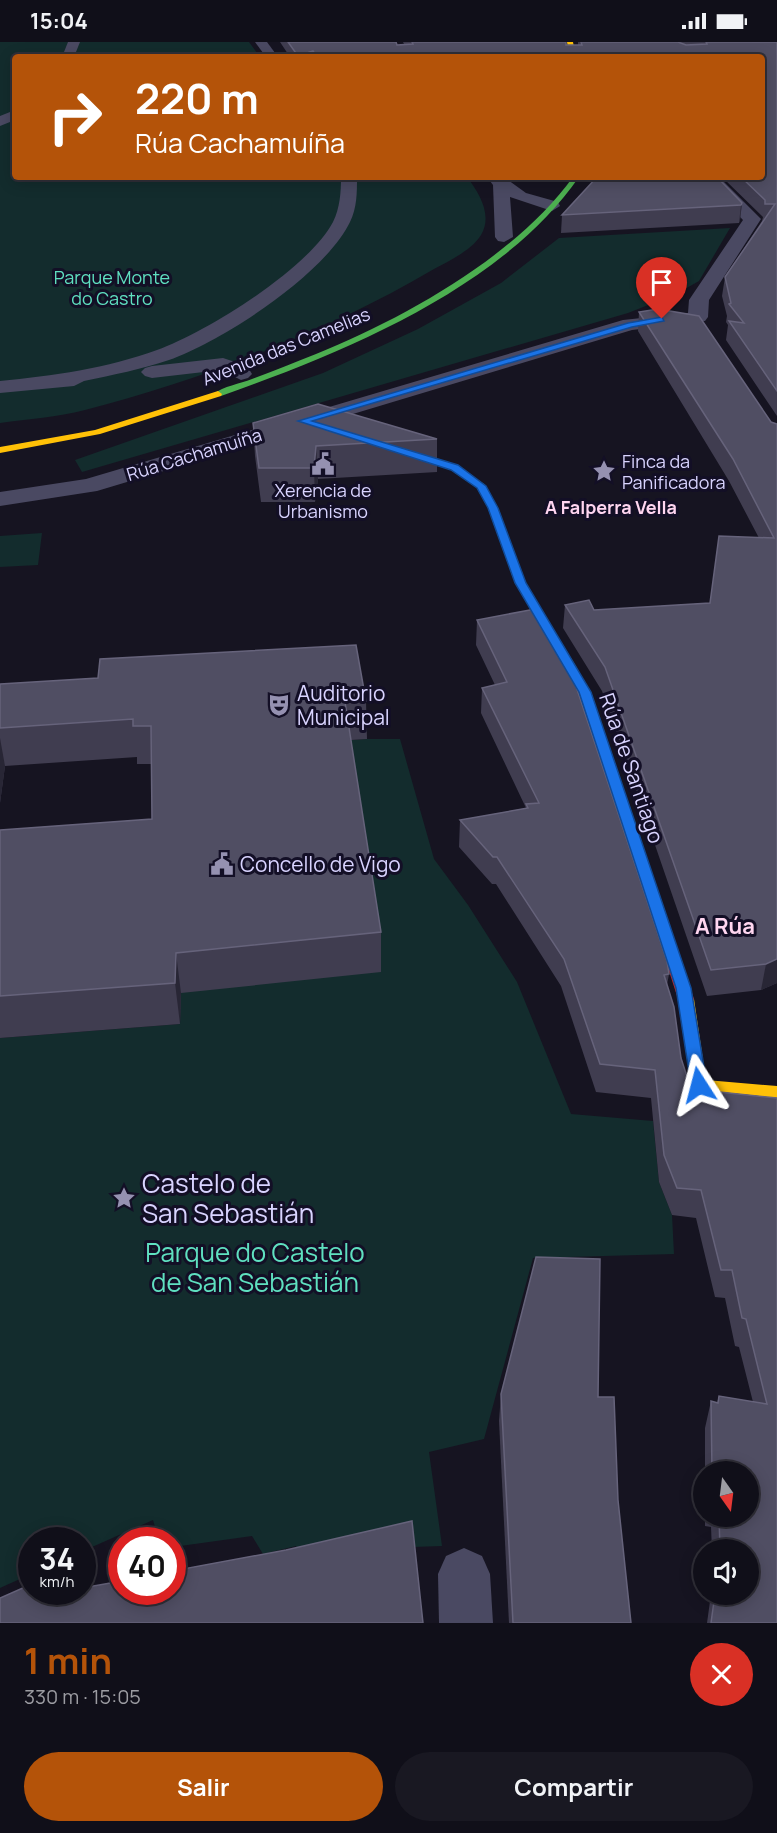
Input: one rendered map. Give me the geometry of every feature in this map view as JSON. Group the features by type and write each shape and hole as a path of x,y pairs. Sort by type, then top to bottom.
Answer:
{"main road":[{"name":"Avenida das Camelias","path":"0,450 44,444 117,427 235,388 320,356 440,297 542,220 574,180"},
{"name":"Avenida das Camelias","path":"0,435 80,425 112,417 241,374 378,317 432,288 504,237 529,214 552,206"},
{"path":"303,421 331,430"},
{"name":"Rúa de Santiago","path":"383,445 454,468 481,486 493,508 520,583 585,692 684,988 699,1085 777,1092"}],"street":[{"path":"51,381 164,355 219,329 280,283 332,236 350,200 349,180"},
{"name":"Rúa Cachamuíña","path":"0,499 89,486 630,324 647,320 703,326 699,300 752,219 713,180"},
{"path":"498,181 530,201 552,206"},
{"path":"498,181 504,237"},
{"path":"0,387 51,381 98,380 223,364 240,370 241,374"}],"green space":[{"name":"Parque Monte do Castro","path":"0,42 249,42 258,54 12,54 12,180 469,180 483,204 486,220 481,235 472,246 393,292 308,333 264,352 130,398 85,410 0,423"},
{"path":"730,228 699,281 676,294 628,313 82,472 75,460 323,373 418,329 501,283 559,238"},
{"path":"42,533 38,565 0,567 0,536"},
{"name":"Parque do Castelo de San Sebastián","path":"400,739 434,859 468,905 517,982 571,1114 653,1121 659,1182 672,1215 674,1254 533,1258 484,1439 429,1452 442,1546 412,1547 310,1571 296,1546 263,1554 252,1536 186,1545 186,1527 155,1527 153,1520 137,1527 108,1527 108,1540 96,1545 96,1527 18,1527 18,1580 0,1588 0,1038 180,1024 181,993 336,741"}],"building":[{"path":"288,42 396,42 397,45 413,44 412,42 566,42 566,45 582,45 581,42 678,42 686,45 707,44 706,42 777,42 777,391 729,321 744,323 729,304 731,303 725,277 775,204 765,204 765,200 744,180 765,180 765,54 315,54 313,51 297,54"},
{"path":"594,180 720,180 742,203 741,205 562,215"},
{"path":"658,309 699,316 771,422 777,424 777,959 766,964 711,970 605,667 565,605 589,600 594,610 710,603 719,536 774,538 733,459 639,312"},
{"path":"318,404 437,439 316,446 314,468 259,468 253,423"},
{"path":"535,609 570,668 667,961 669,974 664,975 674,1007 681,1058 691,1089 777,1098 777,1623 711,1623 713,1605 759,1605 759,1539 720,1539 719,1527 759,1527 759,1461 712,1461 711,1401 718,1403 719,1396 767,1404 746,1319 742,1318 732,1270 721,1270 701,1190 677,1188 664,1155 655,1070 600,1064 564,959 497,857 493,857 460,820 528,808 526,804 539,803 482,688 507,682 477,620"},
{"name":"Concello de Vigo","path":"356,645 366,701 345,702 381,932 176,953 175,983 0,996 0,830 152,819 151,726 133,726 133,719 0,728 0,684 98,678 100,659"},
{"path":"536,1257 600,1259 598,1397 614,1397 618,1500 631,1623 513,1623 501,1394"},
{"path":"412,1521 423,1623 0,1623 0,1598 18,1590 18,1605 96,1605 96,1586 108,1583 108,1605 186,1605 186,1568 286,1550"}],"traffic: fast":[{"path":"218,394 324,354 424,304 457,284 524,234 547,213 574,180"},
{"path":"393,448 454,468 481,486 493,508 520,583 571,668"}],"traffic: slow":[{"path":"570,42 572,54"},
{"path":"0,450 97,432 218,394"},
{"path":"686,999 699,1085 777,1092"}],"traffic: jam":[{"path":"571,668 585,692 686,999"}],"place":[{"name":"Xerencia de Urbanismo","path":"323,464"},
{"name":"Finca da Panificadora","path":"604,471"},
{"name":"Auditorio Municipal","path":"279,705"},
{"name":"Concello de Vigo","path":"222,864"},
{"name":"Castelo de San Sebastián","path":"124,1198"}],"district":[{"name":"A Falperra Vella","path":"611,507"},
{"name":"A Rúa","path":"725,926"}],"route":[{"path":"662,319 630,324 303,421 454,468 481,486 493,508 520,583 585,692 684,988 699,1085"}]}
